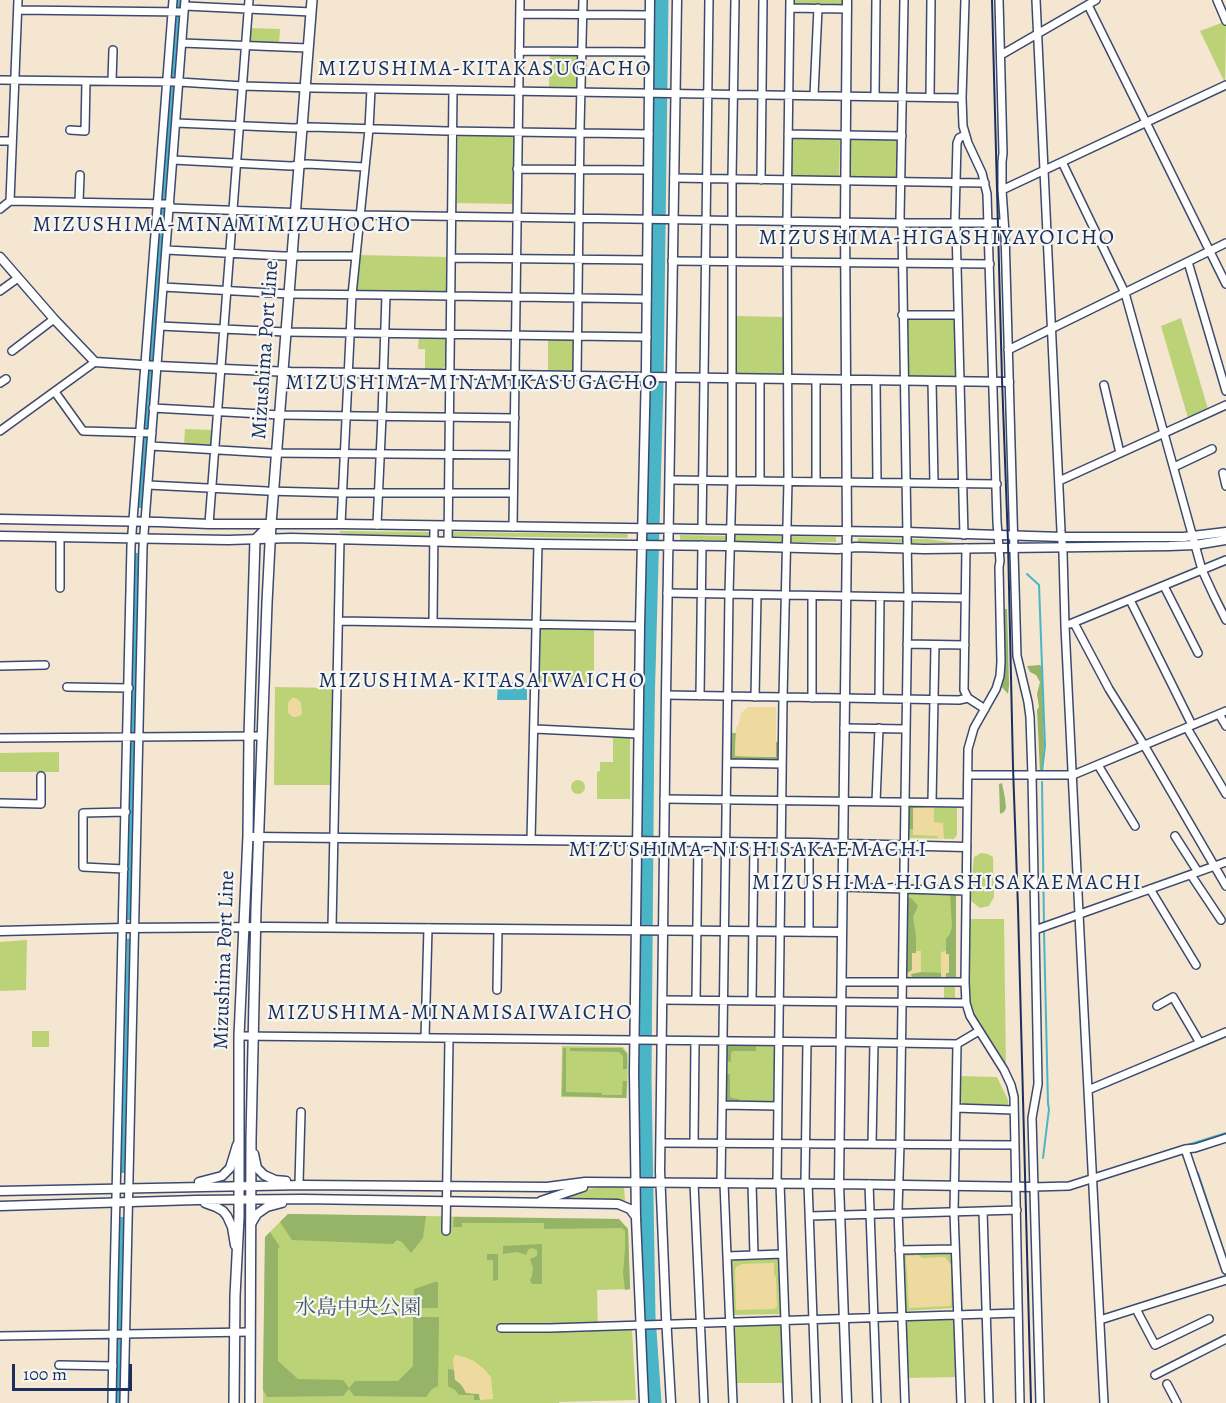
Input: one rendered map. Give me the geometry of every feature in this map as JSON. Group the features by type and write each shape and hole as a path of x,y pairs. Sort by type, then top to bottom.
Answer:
{"main road":[{"name":"Mizushima Port Line","path":"250,1403 251,1139 266,614 273,491 312,0"},
{"path":"255,540 271,524"},
{"name":"Mizushima Port Line","path":"234,1403 239,1200 239,1036 248,837 255,540"}],"street":[{"path":"10,201 18,0"},
{"path":"112,1403 113,1366 119,1335 129,1188 124,1131 126,1054 135,928 131,823 133,737 151,446 146,432 153,408 151,366 160,326 158,283 166,250 165,205 173,160 176,123 173,82 173,0"},
{"path":"209,524 249,0"},
{"path":"513,527 520,0"},
{"path":"577,376 583,0"},
{"path":"650,0 649,52 653,93 648,170 652,219 647,260 646,337 658,378 670,480 661,1143 657,1182 671,1403"},
{"path":"644,1403 636,1218 639,1182 640,627 649,546 658,378 672,261 670,219 674,178 671,93 677,0"},
{"path":"702,529 709,0"},
{"path":"732,1403 722,1183 722,1105 732,481 732,179 735,0"},
{"path":"760,180 763,0"},
{"path":"875,96 876,0"},
{"path":"904,0 901,223 908,597 898,1214 905,1403"},
{"path":"930,98 931,0"},
{"path":"965,0 963,126 985,183 989,223 1001,662 996,689 974,728 968,749 965,981 966,1003 970,1016 1004,1070 1014,1096 1020,1403"},
{"path":"999,0 1002,190 1017,656 1028,702 1032,775 1038,1084 1032,1118 1040,1403"},
{"path":"1036,0 1104,1403"},
{"path":"1217,0 1226,21"},
{"path":"1000,55 1091,2 1146,123 1226,284"},
{"path":"788,1403 778,1183 777,1106 788,481 787,221 790,4 818,8 847,4 845,264 847,532 839,1184 847,1403"},
{"path":"18,10 172,11 185,6 311,12"},
{"path":"124,1403 119,1335 116,1188 124,1131 126,1054 123,928 124,869 131,823 126,812 133,737 129,688 132,538 146,432 173,82 182,43 185,6"},
{"path":"814,95 818,8"},
{"path":"520,14 650,15"},
{"path":"182,43 308,48"},
{"path":"112,81 113,50"},
{"path":"519,51 649,52"},
{"path":"0,80 173,82 305,88 962,98"},
{"path":"70,130 85,131 86,81"},
{"path":"1002,190 1226,85"},
{"path":"341,524 352,295 371,89"},
{"path":"448,542 453,90"},
{"path":"176,123 302,128 649,134"},
{"path":"788,134 902,136"},
{"path":"964,534 956,183 957,143 959,138 966,135"},
{"path":"0,141 12,141"},
{"path":"173,160 365,167"},
{"path":"1062,162 1125,293 1202,570 1226,620"},
{"path":"517,169 648,170"},
{"path":"79,202 80,175"},
{"path":"674,178 985,183"},
{"path":"0,209 10,201 165,205 233,211 360,215 1004,223"},
{"path":"1008,350 1226,243"},
{"path":"166,250 356,256"},
{"path":"0,257 95,362"},
{"path":"452,258 647,260"},
{"path":"672,261 990,264"},
{"path":"1188,262 1226,391"},
{"path":"0,291 18,278"},
{"path":"158,283 289,294 647,299"},
{"path":"377,525 386,295"},
{"path":"902,315 958,315"},
{"path":"12,351 54,319"},
{"path":"160,326 286,332 646,337"},
{"path":"0,431 95,362 349,373 1009,382"},
{"path":"760,379 760,481"},
{"path":"816,380 816,482"},
{"path":"876,381 877,482"},
{"path":"932,381 934,483"},
{"path":"1104,385 1120,453"},
{"path":"55,392 83,431 146,432"},
{"path":"1059,481 1226,405"},
{"path":"153,408 280,415 515,418"},
{"path":"151,446 276,453 514,455"},
{"path":"1174,467 1212,449"},
{"path":"1223,473 1226,486"},
{"path":"670,480 997,484"},
{"path":"148,485 343,493 513,493"},
{"path":"0,519 209,524 906,532 1226,540"},
{"path":"433,622 434,526"},
{"path":"0,536 730,546 786,549 1063,547 1194,540 1226,532"},
{"path":"60,537 60,588"},
{"path":"332,927 340,540"},
{"path":"531,840 538,544"},
{"path":"700,696 702,546"},
{"path":"966,548 964,690 968,698 985,709"},
{"path":"1065,626 1226,560"},
{"path":"1164,586 1198,653"},
{"path":"667,593 965,598"},
{"path":"755,697 757,595"},
{"path":"812,596 812,698"},
{"path":"879,699 880,597"},
{"path":"1130,600 1189,726 1226,794"},
{"path":"339,621 640,627"},
{"path":"1074,623 1109,689 1226,885"},
{"path":"907,644 965,645"},
{"path":"932,802 935,645"},
{"path":"0,666 45,665"},
{"path":"67,687 129,688"},
{"path":"666,695 934,700 968,698"},
{"path":"968,776 1073,775 1222,712 1226,726"},
{"path":"844,728 906,729"},
{"path":"876,802 879,728"},
{"path":"535,729 639,734"},
{"path":"0,738 263,736"},
{"path":"727,763 782,764"},
{"path":"1098,765 1135,826"},
{"path":"0,804 40,804 41,776"},
{"path":"664,800 967,803"},
{"path":"124,869 83,867 83,813 126,812"},
{"path":"1175,836 1221,920"},
{"path":"248,837 966,847"},
{"path":"696,1000 698,842"},
{"path":"752,1001 754,843"},
{"path":"808,843 809,932"},
{"path":"1035,930 1226,862"},
{"path":"842,887 966,891"},
{"path":"1150,889 1196,965"},
{"path":"0,931 332,927 842,932"},
{"path":"425,1038 428,928"},
{"path":"497,990 498,929"},
{"path":"842,981 965,981"},
{"path":"1157,1006 1173,997 1200,1043"},
{"path":"662,1000 966,1003"},
{"path":"239,1036 957,1044 979,1031"},
{"path":"1088,1090 1226,1032"},
{"path":"446,1232 449,1039"},
{"path":"694,1143 695,1041"},
{"path":"807,1042 805,1143 810,1216 816,1403"},
{"path":"872,1144 874,1042"},
{"path":"957,1044 954,1212 961,1403"},
{"path":"722,1105 777,1106"},
{"path":"956,1108 1014,1110"},
{"path":"301,1112 301,1184"},
{"path":"0,1191 301,1184 547,1187 585,1182 1033,1187 1069,1185 1093,1179 1226,1138"},
{"path":"181,1186 222,1176 230,1168 238,1139"},
{"path":"251,1139 259,1171 275,1180 301,1184"},
{"path":"661,1143 1016,1145"},
{"path":"1185,1149 1226,1270"},
{"path":"536,1204 601,1182"},
{"path":"694,1183 704,1403"},
{"path":"752,1183 754,1255"},
{"path":"869,1184 877,1403"},
{"path":"0,1206 303,1199 618,1204 630,1209 636,1218"},
{"path":"251,1224 267,1207 303,1199"},
{"path":"196,1200 224,1212 232,1227 237,1251"},
{"path":"810,1216 1017,1210"},
{"path":"983,1211 989,1403"},
{"path":"900,1250 956,1249"},
{"path":"727,1256 782,1254"},
{"path":"1100,1320 1226,1280"},
{"path":"1136,1309 1155,1345 1209,1319"},
{"path":"501,1328 1018,1312"},
{"path":"0,1336 250,1332"},
{"path":"1155,1375 1226,1339"},
{"path":"58,1365 113,1366"},
{"path":"1167,1384 1177,1403"}],"green space":[{"path":"793,0 842,0 842,6 793,5"},
{"path":"1224,22 1226,27 1225,83 1200,31"},
{"path":"248,28 280,29 279,44 248,43"},
{"path":"550,53 579,53 578,87 549,87"},
{"path":"458,133 516,134 515,204 457,203"},
{"path":"791,136 840,138 839,178 791,177"},
{"path":"851,138 899,139 898,179 851,179"},
{"path":"358,255 447,257 446,293 355,291"},
{"path":"735,316 784,317 783,374 733,373"},
{"path":"906,317 955,319 956,377 907,376"},
{"path":"1181,318 1208,409 1188,418 1161,326"},
{"path":"419,336 446,337 446,366 440,370 425,370 425,349 418,349"},
{"path":"548,338 576,339 575,372 548,372"},
{"path":"185,429 213,430 212,447 184,446"},
{"path":"340,531 430,532 430,537 367,536 340,533"},
{"path":"453,532 627,534 628,536 627,538 452,536"},
{"path":"680,535 728,537 726,540 680,540"},
{"path":"735,535 783,536 785,540 783,542 735,541 733,537"},
{"path":"792,536 836,537 836,542 792,542 790,540"},
{"path":"858,538 902,539 904,542 858,542"},
{"path":"909,540 956,543 911,543"},
{"path":"1005,609 1007,609 1008,694 1002,687 1005,656"},
{"path":"543,627 594,628 594,683 538,682 539,630"},
{"path":"1040,665 1042,667 1044,745 1042,772 1040,772 1037,710 1040,682 1027,666"},
{"path":"275,687 334,688 333,785 274,785"},
{"path":"730,733 736,733 735,756 775,757 776,742 779,742 778,761 729,760"},
{"path":"613,736 630,737 630,799 597,799 597,772 600,771 600,762 613,762"},
{"path":"59,752 59,772 0,772 0,753"},
{"path":"575,780 581,780 585,787 581,794 575,794 571,790 571,784"},
{"path":"1002,783 1006,808 1000,814 999,784"},
{"path":"908,805 957,806 957,835 954,839 907,838"},
{"path":"908,805 930,805 930,808 913,808 913,829 907,829"},
{"path":"981,853 993,857 994,897 989,906 980,908 971,901 969,888 974,857"},
{"path":"908,891 956,893 956,979 905,979"},
{"path":"950,893 956,893 956,979 946,979 946,972 949,972 949,955 946,954 946,939 952,927"},
{"path":"908,898 911,898 918,906 913,917 916,953 912,954 912,970 905,973"},
{"path":"969,919 1004,919 1006,1069 970,1006"},
{"path":"27,940 26,990 0,991 0,942"},
{"path":"941,973 941,979 912,979 911,974"},
{"path":"944,985 955,985 955,1000 944,1000"},
{"path":"32,1031 49,1031 49,1047 32,1047"},
{"path":"726,1045 776,1046 775,1103 725,1102"},
{"path":"726,1045 756,1046 756,1051 733,1051 731,1062 726,1061"},
{"path":"562,1046 623,1047 628,1054 627,1098 561,1097"},
{"path":"563,1048 566,1048 566,1092 622,1095 623,1081 627,1081 626,1098 562,1096"},
{"path":"570,1048 622,1048 627,1054 627,1069 623,1069 623,1056 619,1052 570,1051"},
{"path":"725,1074 730,1074 730,1096 739,1099 739,1102 725,1102"},
{"path":"960,1076 997,1077 1008,1100 1008,1106 966,1105 961,1102 959,1097"},
{"path":"624,1187 625,1202 558,1199 583,1190"},
{"name":"水島中央公園","path":"288,1214 619,1219 628,1229 630,1289 597,1290 598,1330 632,1330 636,1400 559,1403 263,1403 265,1237"},
{"path":"288,1214 426,1216 423,1238 411,1253 402,1242 397,1240 393,1244 292,1240 280,1222"},
{"path":"454,1217 619,1219 628,1229 630,1289 625,1290 623,1273 625,1231 622,1228 544,1229 544,1223 462,1223 462,1227 453,1227"},
{"path":"270,1232 280,1247 278,1248 278,1361 298,1379 343,1380 349,1388 355,1381 398,1381 413,1366 413,1317 439,1317 438,1386 432,1389 426,1397 354,1396 349,1389 343,1396 267,1397 263,1390 265,1237"},
{"path":"542,1244 542,1284 532,1284 530,1280 533,1268 530,1259 537,1256 537,1250 531,1248 526,1255 517,1252 503,1254 503,1246"},
{"path":"952,1251 955,1308 905,1311 903,1253"},
{"path":"487,1254 498,1254 498,1280 493,1281 493,1260 487,1260"},
{"path":"779,1257 781,1314 731,1315 728,1258"},
{"path":"438,1282 438,1308 414,1308 414,1289"},
{"path":"905,1320 955,1320 958,1377 906,1378"},
{"path":"782,1325 785,1383 734,1383 732,1326"},
{"path":"448,1369 454,1370 466,1393 479,1394 480,1400 474,1400 474,1395 459,1395 448,1386"}],"sand":[{"path":"292,698 301,702 300,716 293,717 288,713 288,703"},
{"path":"748,707 776,707 776,757 735,756 736,727 741,713"},
{"path":"934,807 934,822 943,823 944,839 938,839 937,836 913,835 913,808"},
{"path":"921,951 921,972 911,974 912,979 910,979 910,976 905,976 905,973 912,970 912,953"},
{"path":"946,951 946,954 949,954 949,973 946,973 946,979 941,979 941,952"},
{"path":"918,1255 922,1258 945,1257 951,1265 950,1306 909,1308 906,1257"},
{"path":"774,1263 777,1307 736,1310 736,1267 742,1264"},
{"path":"455,1355 474,1361 491,1377 493,1399 480,1400 479,1394 466,1393 462,1385 455,1380 453,1360"}],"water":[{"path":"177,0 182,0 176,80 143,508 138,508 169,86"},
{"path":"135,553 140,553 132,920 127,920"},
{"path":"498,682 527,682 527,700 497,700"},
{"path":"131,938 126,1173 121,1173 127,939"},
{"path":"119,1217 125,1217 120,1403 115,1403"}],"waterway":[{"path":"654,1403 648,1317 644,1077 647,706 656,385 661,0"},
{"path":"660,375 666,0"},
{"path":"656,525 660,381"},
{"path":"656,531 656,543"},
{"path":"650,927 656,549"},
{"path":"1027,574 1039,585 1045,746 1042,772"},
{"path":"1042,782 1044,925"},
{"path":"1043,1158 1049,1109 1044,931"},
{"path":"650,933 651,1179"},
{"path":"1184,1146 1226,1133"},
{"path":"1198,1173 1226,1258"},
{"path":"651,1185 654,1316 660,1403"}],"railway":[{"path":"992,0 1031,1403"}],"district":[{"name":"MIZUSHIMA-KITAKASUGACHO","path":"485,70"},
{"name":"MIZUSHIMA-MINAMIMIZUHOCHO","path":"222,226"},
{"name":"MIZUSHIMA-HIGASHIYAYOICHO","path":"937,239"},
{"name":"MIZUSHIMA-MINAMIKASUGACHO","path":"472,384"},
{"name":"MIZUSHIMA-KITASAIWAICHO","path":"482,682"},
{"name":"MIZUSHIMA-NISHISAKAEMACHI","path":"748,851"},
{"name":"MIZUSHIMA-HIGASHISAKAEMACHI","path":"947,884"},
{"name":"MIZUSHIMA-MINAMISAIWAICHO","path":"450,1014"}]}
